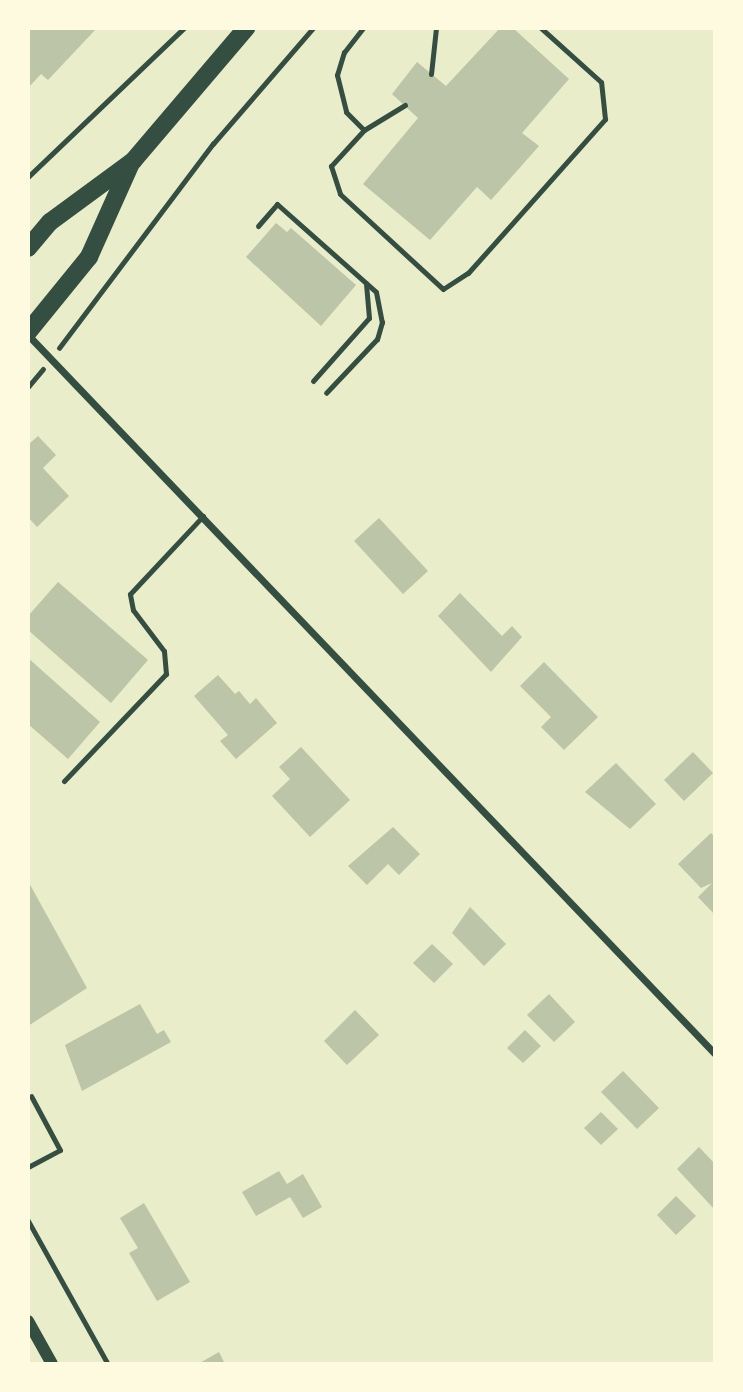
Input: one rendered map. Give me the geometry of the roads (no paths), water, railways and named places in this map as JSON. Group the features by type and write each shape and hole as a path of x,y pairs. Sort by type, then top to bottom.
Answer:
{"main road":[{"path":"28,248 50,222 132,160 246,28"},
{"path":"28,334 89,257 132,160"}],"street":[{"path":"28,334 715,1054"},
{"path":"28,1321 52,1364"}],"lane":[{"path":"431,74 436,28"},
{"path":"405,105 364,130 331,166 340,194 443,289 468,273 605,119 601,82 541,28"},
{"path":"361,29 337,75 346,112 364,130"},
{"path":"258,226 277,205 363,277 380,304 377,339 326,393"},
{"path":"313,381 369,318 371,294 363,277"},
{"path":"64,781 166,674 164,651 132,610 130,594 203,516"},
{"path":"28,1167 60,1150 32,1096"}]}
